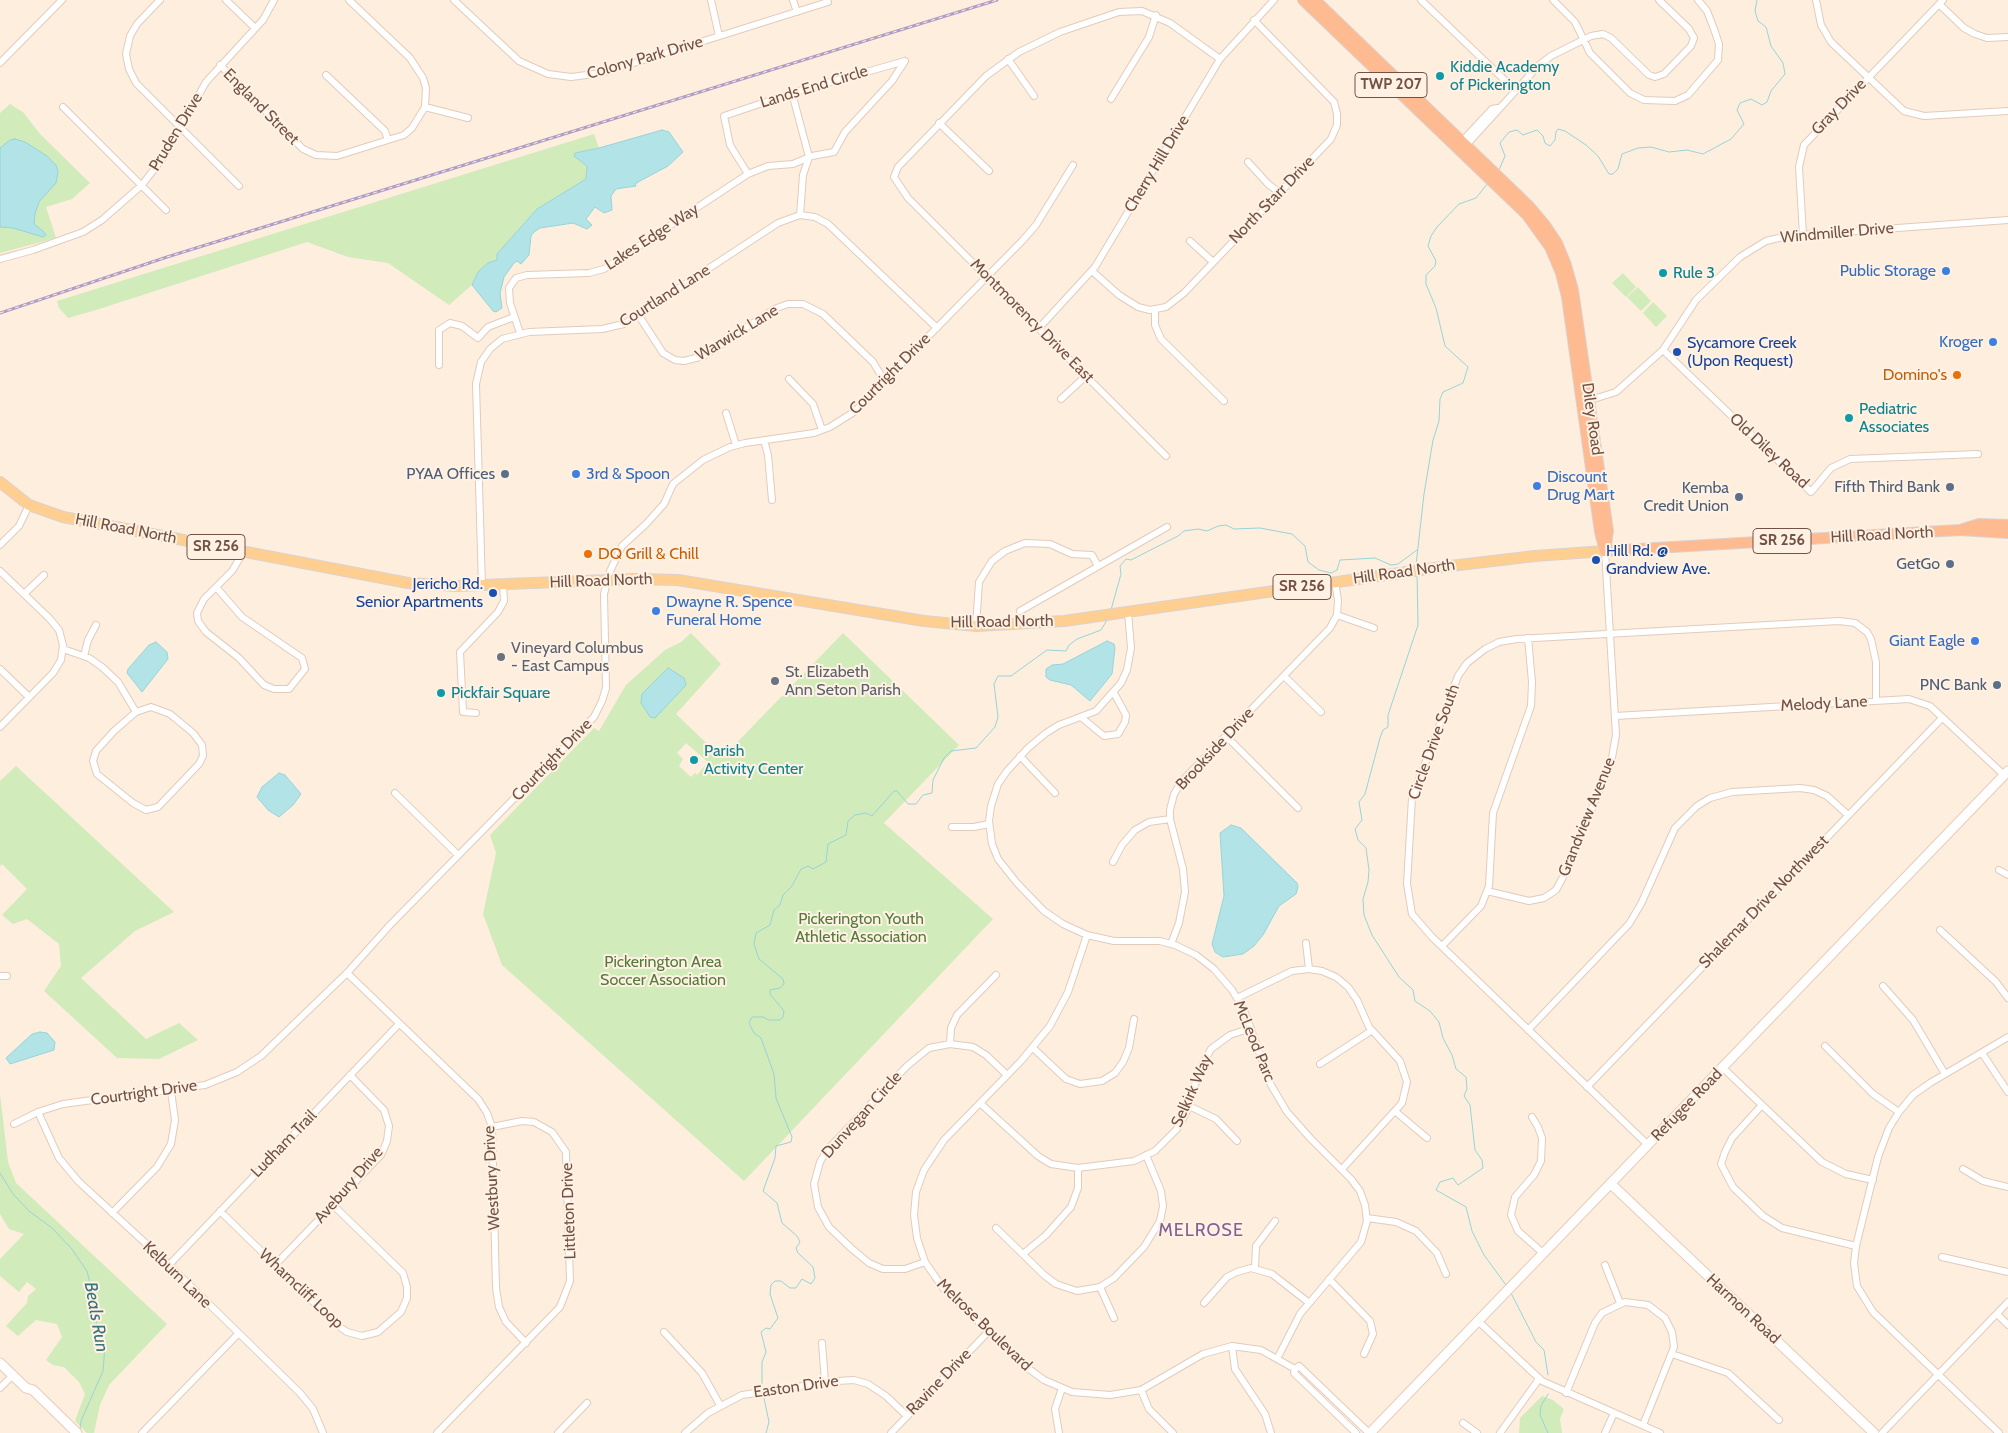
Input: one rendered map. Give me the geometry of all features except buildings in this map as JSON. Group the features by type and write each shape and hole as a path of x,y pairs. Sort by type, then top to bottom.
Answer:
{"highway":[{"name":"Diley Road","path":"1303,0 1462,145"},
{"name":"Diley Road","path":"1315,0 1502,186 1537,227 1558,266 1586,401 1605,551"},
{"path":"1980,528 2008,525"},
{"name":"Hill Road North","path":"1605,551 1980,528"},
{"path":"1980,528 2008,533"}],"main road":[{"name":"Hill Road North","path":"0,482 29,505 63,517 243,553 408,583 482,586 655,579 694,582 915,620 976,626 1033,624 1116,614 1431,568 1535,556 1605,551"},
{"name":"Refugee Road","path":"1369,1433 2007,773"},
{"name":"Harmon Road","path":"1611,1184 1874,1433"},
{"path":"0,1363 26,1388 33,1390 77,1433"}],"street":[{"path":"0,63 62,0"},
{"path":"160,0 133,29 126,54 129,70 136,83 240,186"},
{"path":"226,0 255,28"},
{"name":"Pruden Drive","path":"0,259 83,232 102,220 142,185 162,161 196,97 220,65 255,28 267,13 274,0"},
{"path":"349,0 410,58 420,70 426,88 425,107 468,118"},
{"name":"Colony Park Drive","path":"454,0 519,60 541,72 556,76 580,77 602,73 828,2"},
{"path":"711,0 719,36"},
{"path":"793,0 796,12"},
{"name":"Cherry Hill Drive","path":"1039,328 1092,271 1220,59 1274,0"},
{"path":"1421,0 1515,90"},
{"path":"1462,145 1466,137 1492,109 1498,108 1538,64 1584,40 1603,34 1608,36 1649,74 1659,77 1691,46 1694,38 1689,29 1658,0"},
{"path":"1555,1 1575,22 1596,61 1630,93 1644,100 1675,101 1688,95 1718,60 1719,44 1711,20 1698,0"},
{"path":"1816,0 1818,15 1826,34 1896,106 1916,115 1930,116 2008,111"},
{"name":"Gray Drive","path":"1803,235 1799,167 1801,152 1809,138 1941,2 1964,28 1975,34 1992,38 2008,37"},
{"path":"989,171 939,123 986,76 1008,59 1046,38 1119,12 1142,11 1156,15 1202,44 1220,59"},
{"path":"1111,99 1149,37 1156,15"},
{"name":"North Starr Drive","path":"1155,310 1166,307 1178,298 1331,139 1337,125 1337,114 1329,96 1254,20"},
{"path":"118,55 126,54"},
{"path":"1008,59 1034,96"},
{"name":"Lands End Circle","path":"748,174 730,145 724,116 792,93 905,61"},
{"name":"Lakes Edge Way","path":"520,333 510,303 509,288 516,278 527,274 589,273 604,269 748,174 776,164 798,163 809,157 834,152 845,132 892,81 905,61"},
{"name":"England Street","path":"220,65 308,151 325,156 337,156 404,135 412,128 425,107"},
{"path":"326,75 385,131 388,140"},
{"path":"792,93 809,157 804,175 800,215 815,217 828,224 937,328"},
{"path":"63,107 166,210"},
{"name":"Montmorency Drive East","path":"939,123 898,167 894,177 899,185 908,198 1166,456"},
{"path":"1248,162 1268,184 1280,192"},
{"name":"Courtright Drive","path":"14,1124 38,1112 63,1104 206,1085 237,1072 261,1056 347,973 458,855 594,717 606,688 604,594 613,562 622,546 664,504 673,484 703,460 736,445 806,435 822,430 854,412 988,277 1036,225 1072,165"},
{"name":"Courtland Lane","path":"482,586 476,378 481,362 490,349 502,340 520,333 610,328 639,316 778,223 800,215"},
{"name":"Windmiller Drive","path":"1586,401 1616,392 1663,350 1696,300 1740,257 1766,241 1803,235 2008,220"},
{"path":"1190,241 1213,262"},
{"path":"1092,271 1129,302 1145,309 1155,310 1155,325 1161,339 1224,401"},
{"name":"Warwick Lane","path":"639,316 663,353 675,360 690,361 711,352 774,309 788,304 803,304 823,314 873,362 885,382"},
{"path":"439,365 439,330 450,323 462,326 478,338 488,327 514,317"},
{"name":"Old Diley Road","path":"1663,350 1811,492 1831,468 1850,458 1978,454"},
{"path":"1061,399 1086,375"},
{"path":"789,379 813,404 822,430"},
{"path":"726,413 736,445"},
{"path":"764,440 768,455 772,500"},
{"path":"0,545 18,526 29,505"},
{"path":"1020,611 1167,527"},
{"path":"976,626 979,582 992,561 1005,551 1025,543 1050,544 1072,554 1092,555 1098,566"},
{"name":"Grandview Avenue","path":"1487,891 1529,901 1550,895 1560,884 1611,763 1615,743 1615,716 1605,551"},
{"path":"216,587 242,617 302,658 305,669 289,689 274,689 264,685 239,658 206,632 198,621 197,613 204,599 232,570 243,553"},
{"path":"0,571 59,630 63,649 61,660 53,673 0,727"},
{"path":"24,594 44,575"},
{"path":"1335,582 1338,600 1337,615 1374,628"},
{"path":"476,713 463,712 460,652 498,612 504,601 503,585"},
{"name":"McLeod Parc","path":"1128,612 1131,633 1130,657 1124,677 1114,693 1096,711 1052,729 1020,756 1003,777 995,791 990,806 989,824 998,859 1017,884 1056,920 1086,935 1114,941 1160,941 1171,944 1190,951 1209,964 1225,981 1237,998 1251,1028 1271,1085 1283,1106 1360,1191 1367,1218 1364,1236 1357,1249 1308,1302 1278,1357"},
{"name":"Brookside Drive","path":"1171,944 1183,908 1185,885 1182,862 1170,819 1171,802 1177,788 1325,634 1337,615"},
{"name":"Circle Drive South","path":"1648,1145 1416,920 1408,899 1410,814 1414,791 1451,690 1462,669 1476,655 1492,645 1528,638 1839,621 1855,623 1867,632 1871,639 1876,662 1876,701"},
{"path":"84,656 88,640 96,625"},
{"path":"1442,946 1480,906 1487,891 1493,813 1531,708 1532,682 1528,638"},
{"path":"63,649 89,658 118,682 136,712"},
{"path":"0,669 29,697"},
{"path":"1284,676 1321,712"},
{"path":"1082,718 1104,736 1118,734 1126,722 1126,715 1114,693"},
{"name":"Melody Lane","path":"1615,716 1915,700 1930,706 2007,773"},
{"path":"151,707 170,714 193,733 203,750 204,756 199,764 158,807 152,809 140,808 132,803 97,774 93,761 96,751 136,712 151,707"},
{"name":"Shalemar Drive Northwest","path":"1587,1086 1942,718"},
{"path":"1226,736 1298,808"},
{"path":"1020,756 1055,793"},
{"path":"1528,1030 1629,924 1641,904 1675,828 1697,806 1710,798 1732,792 1800,788 1814,790 1827,796 1848,816"},
{"path":"395,793 458,855"},
{"path":"1113,862 1122,845 1136,830 1149,822 1170,819"},
{"path":"952,827 974,827 989,824"},
{"path":"1999,870 2008,875"},
{"path":"1940,930 1996,982 2008,998"},
{"name":"Melrose Boulevard","path":"1086,935 1063,1003 1050,1026 1033,1048 936,1150 920,1179 915,1202 915,1225 925,1262 943,1288 988,1332 1031,1371 1062,1388 1099,1396 1141,1390 1203,1354 1232,1346 1254,1348 1278,1357 1295,1369 1294,1372 1356,1433"},
{"path":"1306,943 1309,968"},
{"path":"1237,998 1285,973 1309,968 1329,974 1343,982 1357,1000 1371,1030 1400,1060 1406,1076 1406,1096 1396,1112 1342,1169"},
{"name":"Westbury Drive","path":"347,973 478,1099 487,1113 492,1127 496,1288 499,1307 506,1322 526,1343"},
{"path":"950,1044 951,1028 957,1015 996,975"},
{"path":"1883,986 1913,1020 1945,1074"},
{"path":"1033,1048 1066,1079 1080,1084 1102,1081 1115,1073 1124,1062 1129,1048 1134,1019"},
{"name":"Ludham Trail","path":"169,1265 400,1024"},
{"name":"Selkirk Way","path":"980,1103 1044,1160 1058,1166 1078,1168 1119,1164 1146,1156 1172,1135 1189,1106 1200,1070 1211,1049 1230,1035 1251,1028"},
{"path":"1320,1064 1371,1030"},
{"path":"1999,1433 1878,1318 1864,1300 1856,1278 1856,1246 1872,1180 1886,1135 1899,1112 1913,1095 1945,1074 2008,1038"},
{"name":"Dunvegan Circle","path":"925,1262 905,1270 890,1270 875,1266 862,1258 829,1226 821,1214 814,1192 815,1176 820,1162 828,1149 910,1062 929,1048 950,1044 966,1045 980,1051 1007,1076"},
{"path":"1825,1046 1873,1094 1899,1112"},
{"path":"1982,1053 2008,1092"},
{"path":"1723,1068 1822,1162 1846,1174 1872,1180"},
{"name":"Avebury Drive","path":"275,1265 334,1206 381,1155 387,1141 389,1126 384,1110 350,1075"},
{"path":"112,1212 157,1167 171,1144 175,1120 171,1091"},
{"path":"1762,1105 1732,1138 1725,1152 1722,1164 1733,1187 1763,1216 1782,1228 1856,1246"},
{"path":"1189,1106 1216,1119 1238,1141"},
{"name":"Kelburn Lane","path":"38,1112 59,1158 78,1181 169,1265 300,1393 313,1409 323,1433"},
{"path":"1396,1112 1427,1138"},
{"path":"1532,1117 1538,1126 1542,1138 1542,1153 1534,1175 1515,1197 1511,1215 1518,1231 1544,1254"},
{"name":"Littleton Drive","path":"437,1433 560,1307 570,1281 566,1152 552,1132 534,1122 522,1121 492,1127"},
{"path":"996,1228 1044,1275 1063,1287 1085,1291 1100,1287 1114,1278 1144,1247 1160,1221 1163,1206 1161,1191 1146,1156"},
{"path":"1024,1254 1046,1235 1071,1207 1078,1188 1078,1168"},
{"path":"1963,1169 1983,1181 2008,1187"},
{"name":"Wharncliff Loop","path":"220,1211 347,1332 362,1336 378,1332 390,1324 401,1312 407,1298 407,1287 403,1273 334,1206"},
{"path":"1367,1218 1396,1222 1416,1231 1437,1253 1446,1274"},
{"path":"1255,1268 1256,1246 1274,1220"},
{"path":"1942,1257 2008,1272"},
{"path":"1605,1265 1620,1303"},
{"path":"1204,1303 1220,1284 1231,1275 1243,1269 1255,1268 1279,1278 1308,1302"},
{"path":"1329,1279 1370,1321 1373,1334 1364,1354"},
{"path":"1100,1287 1114,1318"},
{"path":"1566,1393 1595,1323 1604,1311 1620,1303 1640,1302 1660,1313 1672,1332 1674,1347 1643,1425"},
{"path":"1882,1433 2008,1302"},
{"path":"1997,1314 2008,1325"},
{"path":"1478,1321 1539,1379 1566,1393 1660,1433"},
{"path":"664,1332 702,1373 720,1405"},
{"name":"Ravine Drive","path":"891,1433 988,1332"},
{"path":"142,1433 238,1334"},
{"path":"822,1343 824,1382"},
{"path":"1232,1346 1235,1369 1264,1414 1271,1433"},
{"path":"1672,1354 1728,1373 1779,1420"},
{"name":"Melrose Boulevard","path":"1295,1369 1299,1366 1369,1433"},
{"path":"0,1388 13,1375"},
{"path":"1500,1433 1539,1379"},
{"name":"Easton Drive","path":"686,1433 702,1417 720,1405 750,1393 847,1380 868,1384 886,1396 907,1416"},
{"path":"1058,1433 1055,1410 1062,1388"},
{"path":"1141,1390 1149,1410 1173,1433"},
{"path":"558,1433 586,1403"},
{"path":"1605,1433 1614,1413"},
{"path":"1463,1423 1477,1433"}],"green space":[{"path":"10,104 24,113 40,134 90,183 72,199 46,207 56,238 0,253 0,113"},
{"path":"594,134 599,148 575,153 574,156 587,166 586,179 537,209 497,254 497,260 488,263 478,272 472,285 449,305 388,263 348,257 307,242 68,318 59,308 57,301"},
{"path":"1623,273 1636,287 1626,297 1612,283"},
{"path":"1638,287 1651,301 1641,311 1627,297"},
{"path":"1653,302 1667,316 1656,327 1643,313"},
{"path":"691,633 721,664 676,714 722,758 843,633 959,745 884,823 993,919 744,1181 502,965 483,914 496,853 490,835 594,728 599,731 626,685 665,650 681,642","holes":["686,743 708,762 697,775 695,773 691,777 679,766 683,759 677,753"]},
{"path":"16,766 174,912 135,931 81,978 146,1039 179,1023 198,1040 159,1059 117,1058 44,991 61,966 59,944 27,919 13,924 2,915 27,889 2,864 0,866 0,781"},
{"path":"0,1094 8,1162 16,1183 167,1324 109,1385 100,1405 94,1433 87,1433 75,1421 85,1394 79,1382 64,1367 53,1365 46,1360 62,1337 57,1324 36,1320 18,1336 6,1326 27,1303 28,1296 36,1289 27,1282 19,1292 0,1276 0,1259 24,1234 9,1229 0,1214"},
{"path":"1542,1396 1553,1400 1564,1409 1560,1419 1562,1433 1519,1433 1520,1418"}],"water":[{"path":"662,130 669,132 683,152 668,166 635,184 636,186 616,189 611,196 612,210 604,213 595,207 586,219 592,225 587,229 573,223 540,228 534,232 531,236 529,255 521,264 517,261 514,263 504,277 500,293 502,308 496,312 493,311 472,285 478,272 488,263 497,260 497,254 537,209 586,179 587,166 574,156 575,153"},
{"path":"15,139 25,142 47,156 56,165 58,172 56,183 39,202 35,214 34,224 46,235 43,237 13,228 0,227 0,148 10,140"},
{"path":"1107,641 1114,644 1115,648 1112,674 1090,701 1071,685 1050,680 1046,677 1046,669 1052,665 1063,664"},
{"path":"156,642 167,652 168,659 142,692 127,673 128,669 149,645"},
{"path":"668,668 684,678 686,685 655,718 650,717 641,703 642,694"},
{"path":"279,773 285,775 301,794 293,805 279,817 268,810 257,797 262,787"},
{"path":"1231,825 1241,828 1297,883 1298,887 1296,894 1279,906 1263,935 1254,946 1243,954 1223,957 1215,952 1212,944 1224,896 1220,833"},
{"path":"47,1033 55,1042 54,1050 10,1064 6,1058 32,1034"}],"waterway":[{"path":"1499,170 1505,156 1500,143 1509,132 1517,130 1523,135 1537,130 1543,136 1545,143 1550,146 1555,140 1558,129 1565,131 1586,145 1598,156 1609,174 1613,174 1618,169 1622,154 1638,148 1651,147 1669,152 1687,150 1703,154 1731,139 1744,124 1737,110 1740,103 1751,99 1762,105 1767,102 1771,91 1785,74 1783,63 1771,46 1766,27 1758,21 1755,11 1757,0"},
{"path":"1416,565 1424,494 1433,440 1439,421 1440,399 1443,392 1463,383 1468,367 1445,346 1436,308 1426,284 1426,275 1435,266 1436,261 1428,246 1431,236 1437,227 1459,204 1476,198 1488,183"},
{"path":"1111,610 1121,574 1120,566 1126,559 1131,560 1178,536 1184,531 1198,529 1207,531 1226,525 1234,529 1260,528 1292,534 1305,546 1308,562 1319,570 1331,573 1337,570 1340,560 1375,558 1391,565 1398,564 1417,550"},
{"path":"1417,574 1418,625 1388,715 1388,727 1383,730 1365,794 1359,802 1362,820 1355,829 1358,840 1366,848 1369,870 1363,899 1364,915 1372,935 1399,977 1413,990 1415,1001 1430,1011 1439,1022 1443,1038 1452,1055 1456,1069 1466,1077 1467,1089 1464,1096 1470,1105 1475,1150 1482,1160 1483,1168 1458,1185 1453,1178 1440,1182 1436,1190 1466,1207 1472,1231 1484,1255 1506,1285"},
{"path":"762,1384 762,1362 766,1352 761,1332 766,1328 770,1329 778,1318 770,1294 771,1285 775,1281 781,1281 790,1288 796,1288 802,1279 811,1284 815,1278 813,1267 798,1253 796,1248 800,1242 797,1236 782,1223 777,1203 763,1191 775,1158 776,1146 791,1142 792,1137 776,1098 774,1074 761,1038 754,1033 749,1023 752,1017 780,1020 783,1017 784,1011 770,994 770,990 780,988 784,984 783,979 759,959 754,944 756,933 770,925 774,910 780,905 783,895 792,886 801,869 808,866 813,869 826,862 828,844 846,835 848,821 855,815 866,813 872,816 894,791 897,791 908,804 916,804 923,795 932,793 933,780 944,758 951,751 976,748 995,727 998,717 994,684 998,676 1011,676 1047,650 1066,651 1069,645 1077,639 1101,630 1107,620"},
{"name":"Beals Run","path":"0,1173 13,1194 29,1211 52,1228 71,1248 87,1271 95,1305 97,1332 105,1345 103,1371 81,1421 80,1429"},
{"path":"1511,1293 1536,1342 1544,1350 1548,1375"},
{"path":"1548,1394 1541,1406 1540,1415 1548,1433"},
{"path":"764,1398 769,1422 766,1433"}],"railway":[{"path":"0,313 167,257 997,0"}],"place":[{"name":"Kiddie Academy of Pickerington","path":"1440,76"},
{"name":"Public Storage","path":"1946,271"},
{"name":"Rule 3","path":"1663,273"},
{"name":"Kroger","path":"1993,342"},
{"name":"Sycamore Creek (Upon Request)","path":"1677,352"},
{"name":"Domino's","path":"1957,375"},
{"name":"Pediatric Associates","path":"1849,418"},
{"name":"PYAA Offices","path":"505,474"},
{"name":"3rd & Spoon","path":"576,474"},
{"name":"Discount Drug Mart","path":"1537,486"},
{"name":"Fifth Third Bank","path":"1950,487"},
{"name":"Kemba Credit Union","path":"1739,497"},
{"name":"DQ Grill & Chill","path":"588,554"},
{"name":"Hill Rd. @ Grandview Ave.","path":"1596,560"},
{"name":"GetGo","path":"1950,564"},
{"name":"Jericho Rd. Senior Apartments","path":"493,593"},
{"name":"Dwayne R. Spence Funeral Home","path":"656,611"},
{"name":"Giant Eagle","path":"1975,641"},
{"name":"Vineyard Columbus - East Campus","path":"501,657"},
{"name":"St. Elizabeth Ann Seton Parish","path":"775,681"},
{"name":"PNC Bank","path":"1997,685"},
{"name":"Pickfair Square","path":"441,693"},
{"name":"Parish Activity Center","path":"694,760"}],"district":[{"name":"MELROSE","path":"1201,1231"}],"park label":[{"name":"Pickerington Youth Athletic Association","path":"861,928"},
{"name":"Pickerington Area Soccer Association","path":"663,971"}]}
